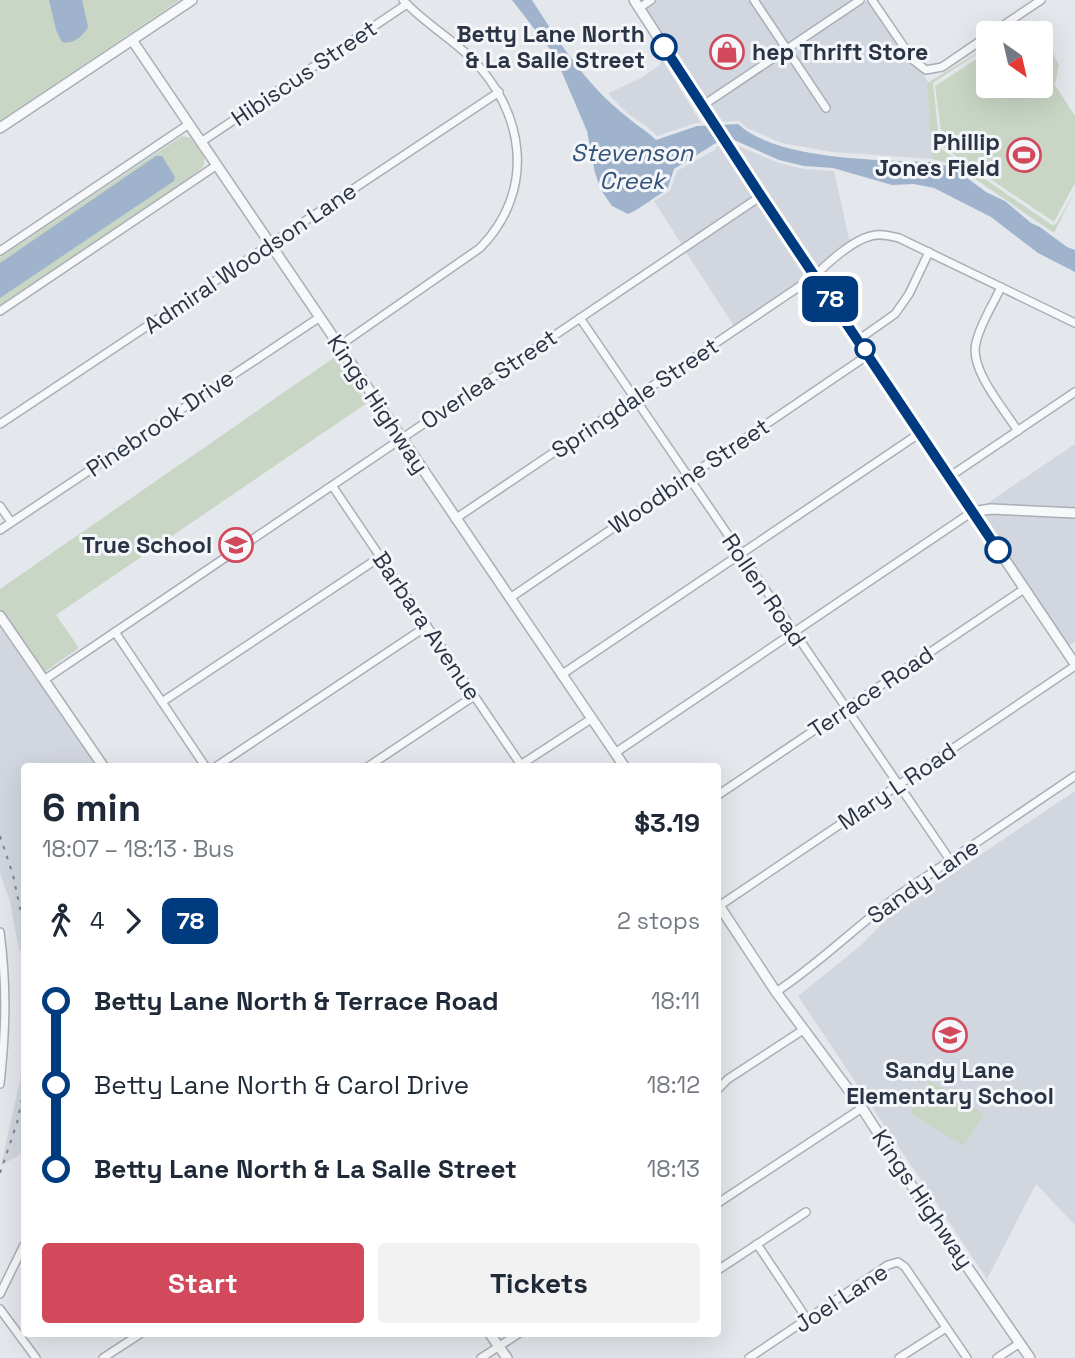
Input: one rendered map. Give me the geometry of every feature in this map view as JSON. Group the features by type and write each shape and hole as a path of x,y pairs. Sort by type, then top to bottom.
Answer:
{"street":[{"path":"0,128 192,0"},
{"path":"651,0 637,4 737,160 1075,665"},
{"path":"754,0 826,108"},
{"path":"702,106 860,0"},
{"path":"872,0 913,60 926,70 942,67 976,44"},
{"path":"1010,21 1041,0"},
{"path":"339,346 465,260 492,237 509,206 517,169 515,132 499,92 471,57 405,2"},
{"name":"Hibiscus Street","path":"201,142 405,2"},
{"name":"Kings Highway","path":"132,40 622,763"},
{"name":"Admiral Woodson Lane","path":"0,424 499,92"},
{"path":"0,251 189,124"},
{"path":"0,311 217,165"},
{"name":"Overlea Street","path":"44,680 761,196"},
{"name":"Springdale Street","path":"455,519 815,276 825,265 869,236 884,234 899,238 1075,323"},
{"path":"858,340 895,314 909,295 929,252"},
{"path":"1002,287 978,335 974,355 983,376 1018,430"},
{"name":"Pinebrook Drive","path":"0,530 320,317"},
{"name":"Rollen Road","path":"580,318 950,860"},
{"name":"Woodbine Street","path":"510,597 868,355"},
{"path":"949,477 1075,392"},
{"path":"561,675 920,433"},
{"name":"Barbara Avenue","path":"332,487 518,763"},
{"path":"0,506 11,523"},
{"path":"615,753 972,512 991,509 1075,513"},
{"path":"162,702 380,557"},
{"name":"Terrace Road","path":"721,793 1024,589"},
{"path":"0,616 101,763"},
{"path":"222,763 427,626"},
{"path":"115,632 203,763"},
{"name":"Mary L Road","path":"721,903 1075,665"},
{"path":"374,763 474,696"},
{"path":"525,763 591,719"},
{"name":"Sandy Lane","path":"776,992 816,964 876,912 1075,776"},
{"name":"Kings Highway","path":"721,910 776,992 862,1108 919,1197 1030,1358"},
{"path":"0,932 6,1022 0,1084"},
{"path":"721,1086 803,1030"},
{"path":"721,1201 862,1108"},
{"path":"721,1268 806,1212"},
{"path":"757,1244 807,1319"},
{"path":"0,1294 21,1251"},
{"name":"Joel Lane","path":"749,1358 888,1265 898,1262 905,1267 946,1328"},
{"path":"0,1309 36,1358"},
{"path":"899,1358 946,1328 967,1358"},
{"path":"123,1337 127,1342"},
{"path":"103,1358 135,1337"},
{"path":"492,1337 507,1358"},
{"path":"481,1358 513,1337"},
{"path":"997,1358 1020,1343"}],"shaded area":[{"path":"657,0 749,0 781,48 703,101 644,9"},
{"path":"758,0 853,0 787,44"},
{"path":"868,0 909,62 922,72 928,82 932,159 833,152 782,143 747,128 739,121 717,122 707,107 786,55 825,113 831,109 792,51"},
{"path":"662,59 701,123 657,136 628,114 609,93 641,78 660,65"},
{"path":"731,143 779,163 804,169 834,171 850,243 823,261 815,270"},
{"path":"723,145 756,195 682,245 654,201 670,191 677,171"},
{"path":"760,202 810,275 734,326 686,252"},
{"path":"1075,444 1075,509 983,506"},
{"path":"991,513 1075,517 1075,642 1068,647 979,515"},
{"path":"0,624 94,763 21,763 19,951 10,901 0,874"},
{"name":"Sandy Lane Elementary School","path":"1075,791 1075,1225 1036,1184 987,1279 798,996 860,946 890,916"},
{"path":"21,1076 21,1154 1,1166"}],"green space":[{"path":"0,0 180,0 0,121"},
{"path":"976,54 933,83 940,148 1052,225 1056,224 1075,191 1054,233 968,174 948,163 932,159 927,83"},
{"name":"Phillip Jones Field","path":"1054,56 1059,65 1055,85 1075,116 1075,183 1054,222 943,147 935,86 976,59 976,98 1054,98"},
{"path":"182,136 191,138 205,158 203,167 183,184 0,306 0,257"},
{"path":"335,357 367,403 56,615 79,648 43,673 0,609 0,589"},
{"path":"930,1081 984,1114 964,1146 910,1113"}],"water":[{"path":"49,0 82,0 88,27 74,41 62,42 56,30"},
{"name":"Stevenson Creek","path":"512,0 532,0 563,47 598,91 656,140 697,126 738,124 755,136 803,151 858,159 932,162 947,166 986,192 1005,201 1031,223 1075,250 1075,272 1038,253 991,217 934,188 914,184 892,185 833,168 804,166 779,160 732,139 716,143 674,169 667,190 628,214 612,206 601,190 587,131 553,53"},
{"path":"156,156 162,156 175,177 174,181 0,298 0,263"}],"railway":[{"path":"0,836 13,875 21,913"},
{"path":"0,1173 21,1104"}],"bus line":[{"name":"78","path":"664,47 998,550"}],"place":[{"name":"Betty Lane North & La Salle Street","path":"664,47"},
{"name":"hep Thrift Store","path":"727,52"},
{"name":"Phillip Jones Field","path":"1024,155"},
{"name":"True School","path":"236,545"},
{"name":"Sandy Lane Elementary School","path":"950,1035"}]}
